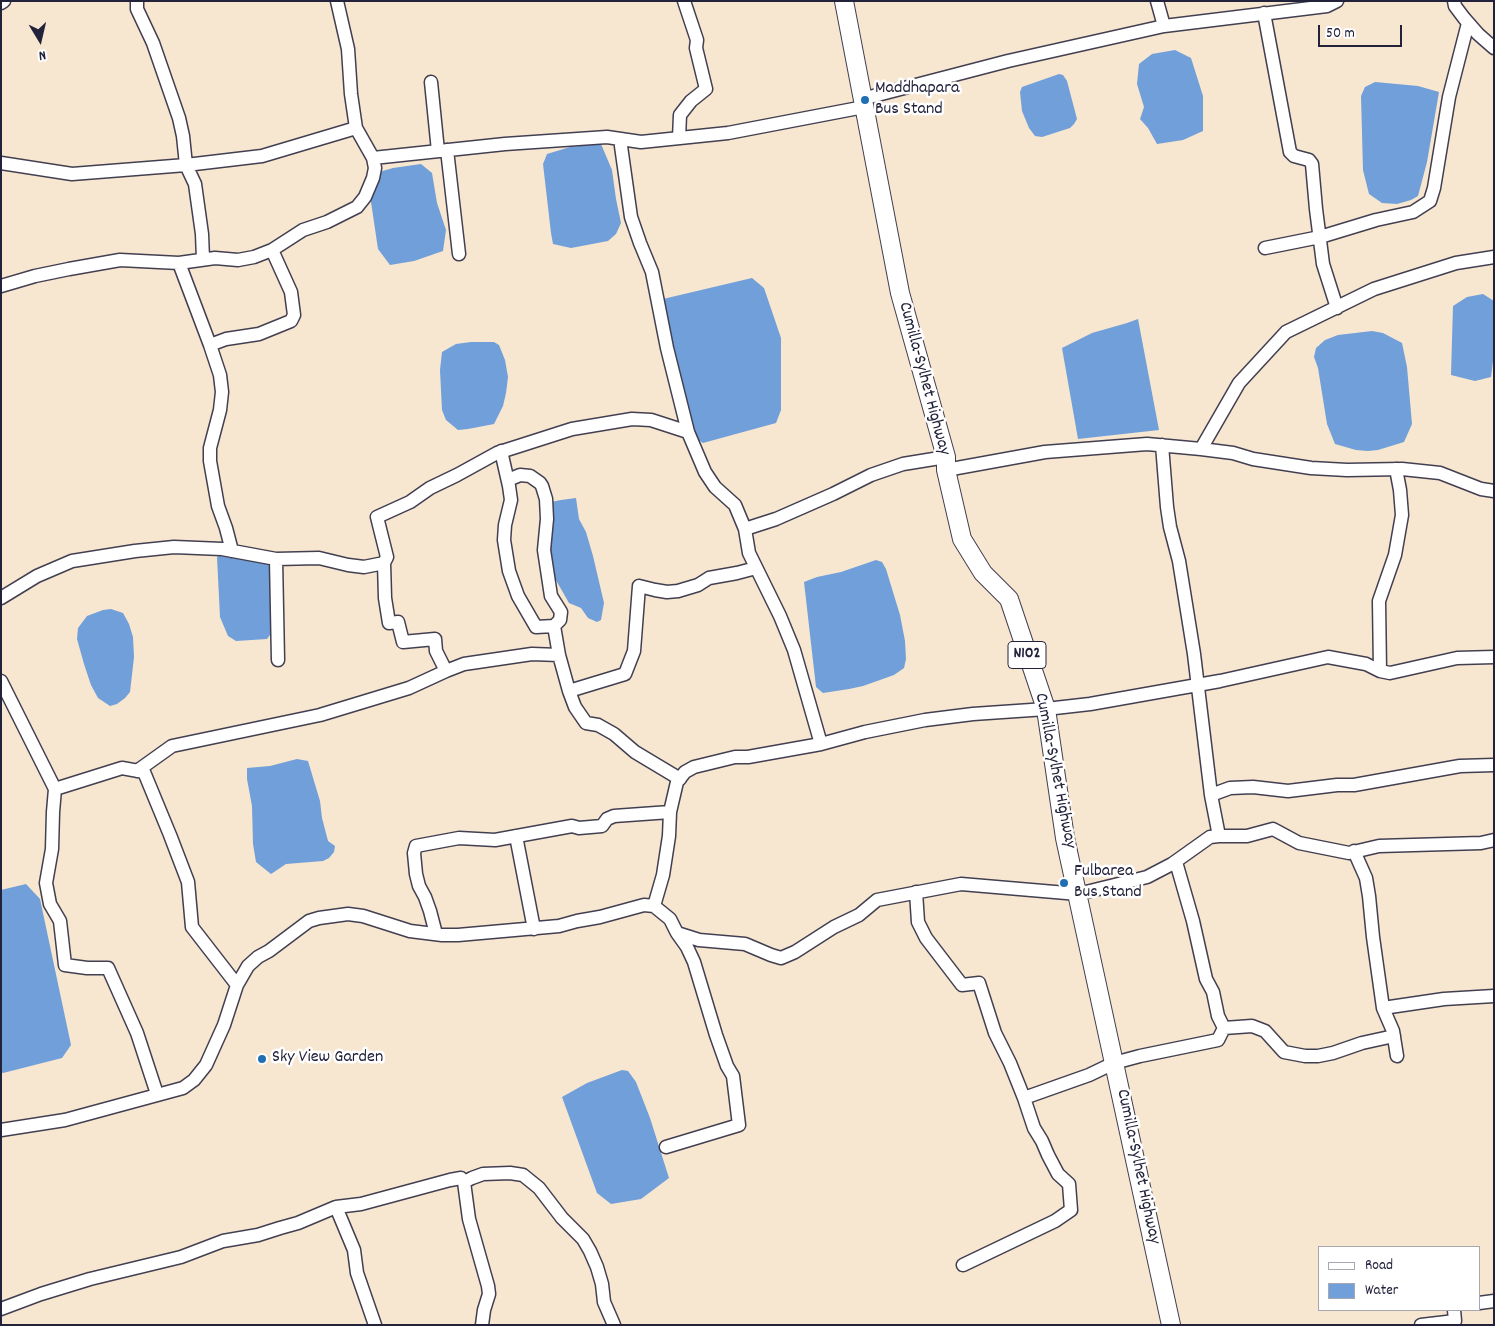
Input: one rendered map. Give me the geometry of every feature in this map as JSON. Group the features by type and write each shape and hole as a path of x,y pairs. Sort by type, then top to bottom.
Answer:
{"highway":[{"name":"Cumilla-Sylhet Highway","path":"844,1 900,293 946,464 962,539 983,573 1009,599 1046,709 1065,838 1171,1325"}],"street":[{"path":"136,1 137,9 152,43 179,118 186,165 195,184 202,234 203,259"},
{"path":"1,286 35,276 120,260 179,263 215,258 238,260 254,257 272,250 303,230 327,222 357,207 365,197 375,168 374,158 356,128 351,94 348,49 337,1"},
{"path":"679,138 680,115 691,101 706,89 696,48 698,40 684,1"},
{"path":"1157,1 1164,26"},
{"path":"374,158 606,137 641,142 728,133 863,103 1008,61 1164,26 1264,13 1290,6 1327,6 1337,1"},
{"path":"1454,1 1455,6 1468,22 1494,48"},
{"path":"1264,13 1290,152 1294,156 1309,160 1312,164 1324,264 1337,308"},
{"path":"1266,248 1320,237 1376,220 1413,212 1430,201 1434,188 1449,97 1468,22"},
{"path":"431,82 458,254"},
{"path":"1,164 72,174 186,165 262,156 356,128"},
{"path":"620,139 631,218 652,272 667,348 688,432 705,472 715,487 735,505 745,529 748,553 780,616 794,650 821,744"},
{"path":"210,345 226,339 258,334 291,321 294,315 291,292 272,250"},
{"path":"1201,449 1239,383 1286,332 1374,289 1456,263 1494,258"},
{"path":"179,263 220,375 222,392 220,410 210,448 210,461 218,506 232,551"},
{"path":"446,671 436,651 435,640 403,642 398,622 389,623 385,598 384,563 387,557 377,517 410,502 430,488 501,451 572,429 632,419 651,420 688,432"},
{"path":"745,529 776,519 871,475 903,464 946,464 1045,452 1148,444 1233,453 1252,459 1311,468 1396,469 1440,473 1481,489 1494,491"},
{"path":"1162,445 1167,507 1179,561 1211,795 1219,836"},
{"path":"501,451 511,500 505,525 504,540 509,571 518,596 536,627 554,626 560,620 561,612 551,596 544,550 547,519 546,499 542,486 530,476 520,475 508,480"},
{"path":"1380,671 1379,600 1395,555 1402,515 1396,469"},
{"path":"1,598 37,576 72,561 174,547 222,549 276,559 319,558 364,567 384,563"},
{"path":"276,559 278,660"},
{"path":"569,691 625,674 634,651 639,586 667,592 693,587 709,578 756,568"},
{"path":"554,626 559,655 574,707 586,723 598,724 614,734 635,752 680,779"},
{"path":"137,771 172,746 320,715 409,688 464,664 532,654 559,655"},
{"path":"654,906 663,875 669,836 670,812 677,782 685,772 694,767 734,757 748,757 821,744 865,732 925,720 973,714 1046,709 1138,696 1328,657 1366,664 1380,671 1390,673 1457,658 1494,657"},
{"path":"1,680 55,789 52,849 46,883 50,904 60,922 65,965 86,968 108,968 137,1033 157,1094"},
{"path":"1211,795 1230,788 1253,786 1288,791 1337,785 1354,785 1460,766 1494,765"},
{"path":"55,789 122,768 144,772 188,882 192,927 237,985"},
{"path":"436,934 430,911 417,880 414,853 416,846 458,838 495,840 572,826 579,828 602,826 607,819 614,816 670,812"},
{"path":"677,933 699,940 745,944 770,956 781,958 795,952 834,927 859,915 877,900 961,884 1078,894 1147,877 1176,862 1210,837 1247,836 1274,829 1299,843 1348,852 1379,846 1481,844 1494,840"},
{"path":"516,836 534,929"},
{"path":"1354,851 1366,878 1372,937 1383,1008 1394,1031 1397,1056"},
{"path":"1176,862 1193,921 1206,979 1213,992 1218,1016 1224,1028"},
{"path":"916,892 918,922 926,938 962,985 979,983 995,1033 1010,1063 1034,1128 1058,1174 1069,1184 1071,1210 1048,1224 963,1266"},
{"path":"1,1130 65,1120 183,1088 194,1080 206,1065 224,1025 237,985 248,966 258,956 269,951 308,921 348,914 363,916 410,930 458,936 559,926 644,905 654,906 670,919 677,933 687,946 694,962 716,1035 732,1076 738,1124 666,1147"},
{"path":"1383,1008 1467,996 1494,996"},
{"path":"1224,1028 1252,1026 1265,1031 1284,1052 1305,1056 1333,1053 1362,1043 1394,1036"},
{"path":"1024,1098 1114,1063 1218,1040 1224,1028"},
{"path":"464,1182 484,1174 523,1174 539,1188 562,1218 583,1238 597,1266 604,1302 614,1325"},
{"path":"1,1309 90,1279 181,1257 223,1242 258,1235 336,1207 361,1204 462,1178 469,1220 488,1286 489,1294 482,1325"},
{"path":"336,1207 354,1250 357,1273 375,1325"},
{"path":"1480,1302 1494,1301"},
{"path":"1421,1325 1455,1321 1454,1311"}],"water":[{"path":"1175,50 1191,58 1203,96 1203,131 1183,140 1157,144 1148,128 1140,119 1144,107 1137,84 1139,64 1152,54"},
{"path":"1059,74 1063,75 1067,81 1077,119 1070,128 1042,137 1035,136 1029,128 1022,111 1020,92 1022,87"},
{"path":"1375,82 1418,86 1439,92 1427,162 1418,196 1397,204 1382,203 1369,194 1363,170 1361,96 1365,87"},
{"path":"601,144 612,170 621,223 616,234 608,241 571,248 553,244 543,164 547,154 570,147"},
{"path":"421,164 432,173 437,203 446,230 443,251 414,261 390,265 378,249 371,202 373,189 379,172"},
{"path":"752,278 764,288 781,338 781,410 776,423 703,443 693,437 660,306 663,299"},
{"path":"1483,294 1494,301 1493,361 1491,377 1475,381 1451,375 1453,306 1467,297"},
{"path":"1138,319 1159,430 1078,439 1062,348 1092,333"},
{"path":"1372,331 1383,333 1402,343 1407,367 1412,424 1404,442 1378,450 1356,450 1335,444 1327,424 1318,368 1314,357 1316,348 1325,340 1338,335"},
{"path":"494,342 499,345 505,360 508,377 506,393 503,406 494,424 458,430 446,420 442,410 440,370 442,352 456,344"},
{"path":"576,498 579,519 586,532 604,603 601,620 597,622 588,618 581,608 569,603 549,568 551,502"},
{"path":"220,555 236,555 273,564 271,626 270,635 267,639 236,641 228,636 220,617 217,557"},
{"path":"876,560 882,562 886,569 900,615 905,641 906,659 904,668 894,675 863,686 823,693 816,687 804,582"},
{"path":"111,609 123,613 129,624 133,637 134,657 130,692 117,704 110,706 98,698 91,685 77,639 78,628 87,616"},
{"path":"297,759 308,761 320,801 328,841 335,846 334,852 323,861 286,864 271,874 256,862 247,768 270,766"},
{"path":"26,884 40,899 71,1045 62,1058 3,1073 1,1072 1,890"},
{"path":"622,1070 628,1071 636,1082 650,1118 669,1178 641,1199 611,1204 597,1193 562,1097 587,1083"}],"place":[{"name":"Maddhapara Bus Stand","path":"865,100"},
{"name":"Fulbarea Bus Stand","path":"1064,883"},
{"name":"Sky View Garden","path":"262,1059"}]}
